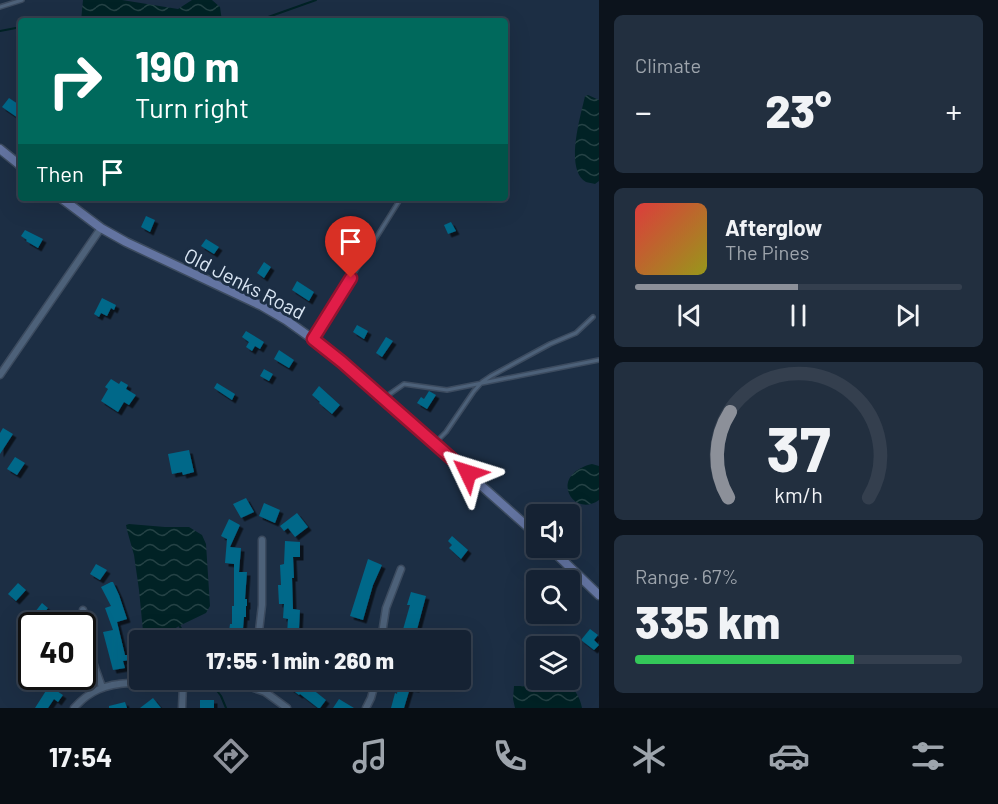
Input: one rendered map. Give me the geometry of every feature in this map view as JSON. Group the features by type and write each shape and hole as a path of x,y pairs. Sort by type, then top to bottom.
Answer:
{"street":[{"path":"0,149 18,164"},
{"name":"Old Jenks Road","path":"65,201 100,228 126,242 262,306 286,320 313,339 526,525"},
{"path":"0,375 100,228"},
{"path":"260,630 262,614 262,540"},
{"path":"560,558 599,595"},
{"path":"383,630 386,608 401,569"},
{"path":"83,610 89,651 102,687"},
{"path":"74,708 90,693 102,687 114,683 129,683"},
{"path":"182,708 183,690"},
{"path":"261,690 287,708"},
{"path":"366,708 373,690"}],"lane":[{"path":"0,7 22,0"},
{"path":"313,339 399,201"},
{"path":"434,444 446,432 474,390 482,382 550,344 576,333 593,317"},
{"path":"383,399 404,384 447,390 599,360"}],"water":[{"path":"83,0 122,0 178,9 192,0 212,0 220,7 222,18 81,18"},
{"path":"585,96 599,100 599,181 595,184 586,182 579,176 575,155 580,116"},
{"path":"592,464 599,466 599,500 581,504 573,500 569,493 570,477 578,469"},
{"path":"126,525 189,527 202,535 206,544 210,606 206,613 173,630 143,630 134,555"},
{"path":"514,686 526,686 526,690 574,690 578,695 582,708 515,708"}],"building":[{"path":"9,98 18,104 18,118 2,107"},
{"path":"146,216 155,220 150,232 141,227"},
{"path":"451,222 456,231 448,234 444,225"},
{"path":"25,230 43,239 38,248 21,236"},
{"path":"206,239 219,247 214,254 201,246"},
{"path":"264,262 271,267 264,278 257,273"},
{"path":"297,281 314,292 309,301 292,290"},
{"path":"102,298 116,305 114,310 111,308 107,316 101,313 99,317 94,314"},
{"path":"357,325 368,331 364,339 353,332"},
{"path":"246,331 264,342 260,349 255,346 252,351 246,347 249,342 242,337"},
{"path":"386,337 393,341 382,357 376,353"},
{"path":"279,350 294,360 289,368 274,359"},
{"path":"264,369 273,374 269,381 260,376"},
{"path":"111,379 119,384 121,381 128,385 126,389 136,395 129,405 124,402 118,412 101,401 108,389 105,387"},
{"path":"217,383 235,394 232,400 214,388"},
{"path":"319,386 340,405 332,414 312,395"},
{"path":"429,391 436,395 427,409 417,403 421,397 424,399"},
{"path":"3,428 13,434 0,454 0,433"},
{"path":"189,450 194,472 183,475 182,472 172,474 168,454"},
{"path":"15,457 25,463 17,475 7,469"},
{"path":"246,498 254,512 241,518 233,504"},
{"path":"264,503 280,510 275,523 259,516"},
{"path":"297,513 308,527 295,537 288,528 284,531 280,526"},
{"path":"229,519 240,525 230,547 241,548 239,572 247,572 245,599 247,599 247,606 243,630 229,630 230,624 232,624 232,606 234,606 234,564 225,563 227,539 221,536"},
{"path":"452,536 468,550 461,559 449,548 452,545 448,541"},
{"path":"285,541 300,542 300,557 293,557 294,578 292,578 293,609 300,610 299,629 296,630 287,630 288,619 283,618 284,604 279,604 280,565 284,564"},
{"path":"368,559 382,565 373,585 363,620 350,616"},
{"path":"96,564 107,570 100,580 90,574"},
{"path":"113,582 127,619 117,622 125,655 129,655 129,660 123,661 125,668 113,670 103,632 113,630 105,608 111,606 101,587"},
{"path":"18,583 26,590 16,601 8,594"},
{"path":"411,592 426,596 417,630 403,630 410,605 407,605"},
{"path":"42,603 48,608 45,612 35,612"},
{"path":"349,628 365,629 365,630 349,630"},
{"path":"590,629 598,635 594,640 599,645 594,650 581,640"},
{"path":"46,690 55,690 63,695 58,702 54,699 48,708 35,708"},
{"path":"292,690 313,690 326,700 318,708"},
{"path":"398,690 409,690 404,708 391,708 395,693 397,694"},
{"path":"153,698 161,708 140,708"},
{"path":"339,699 354,708 333,708"},
{"path":"200,700 214,700 214,708 200,708"},
{"path":"125,702 127,708 109,708 109,706"}],"waterway":[{"path":"265,18 316,0"},
{"path":"0,31 18,28"},
{"path":"179,625 182,630"},
{"path":"216,690 226,708"}],"route":[{"path":"351,278 313,339 468,473"}]}
